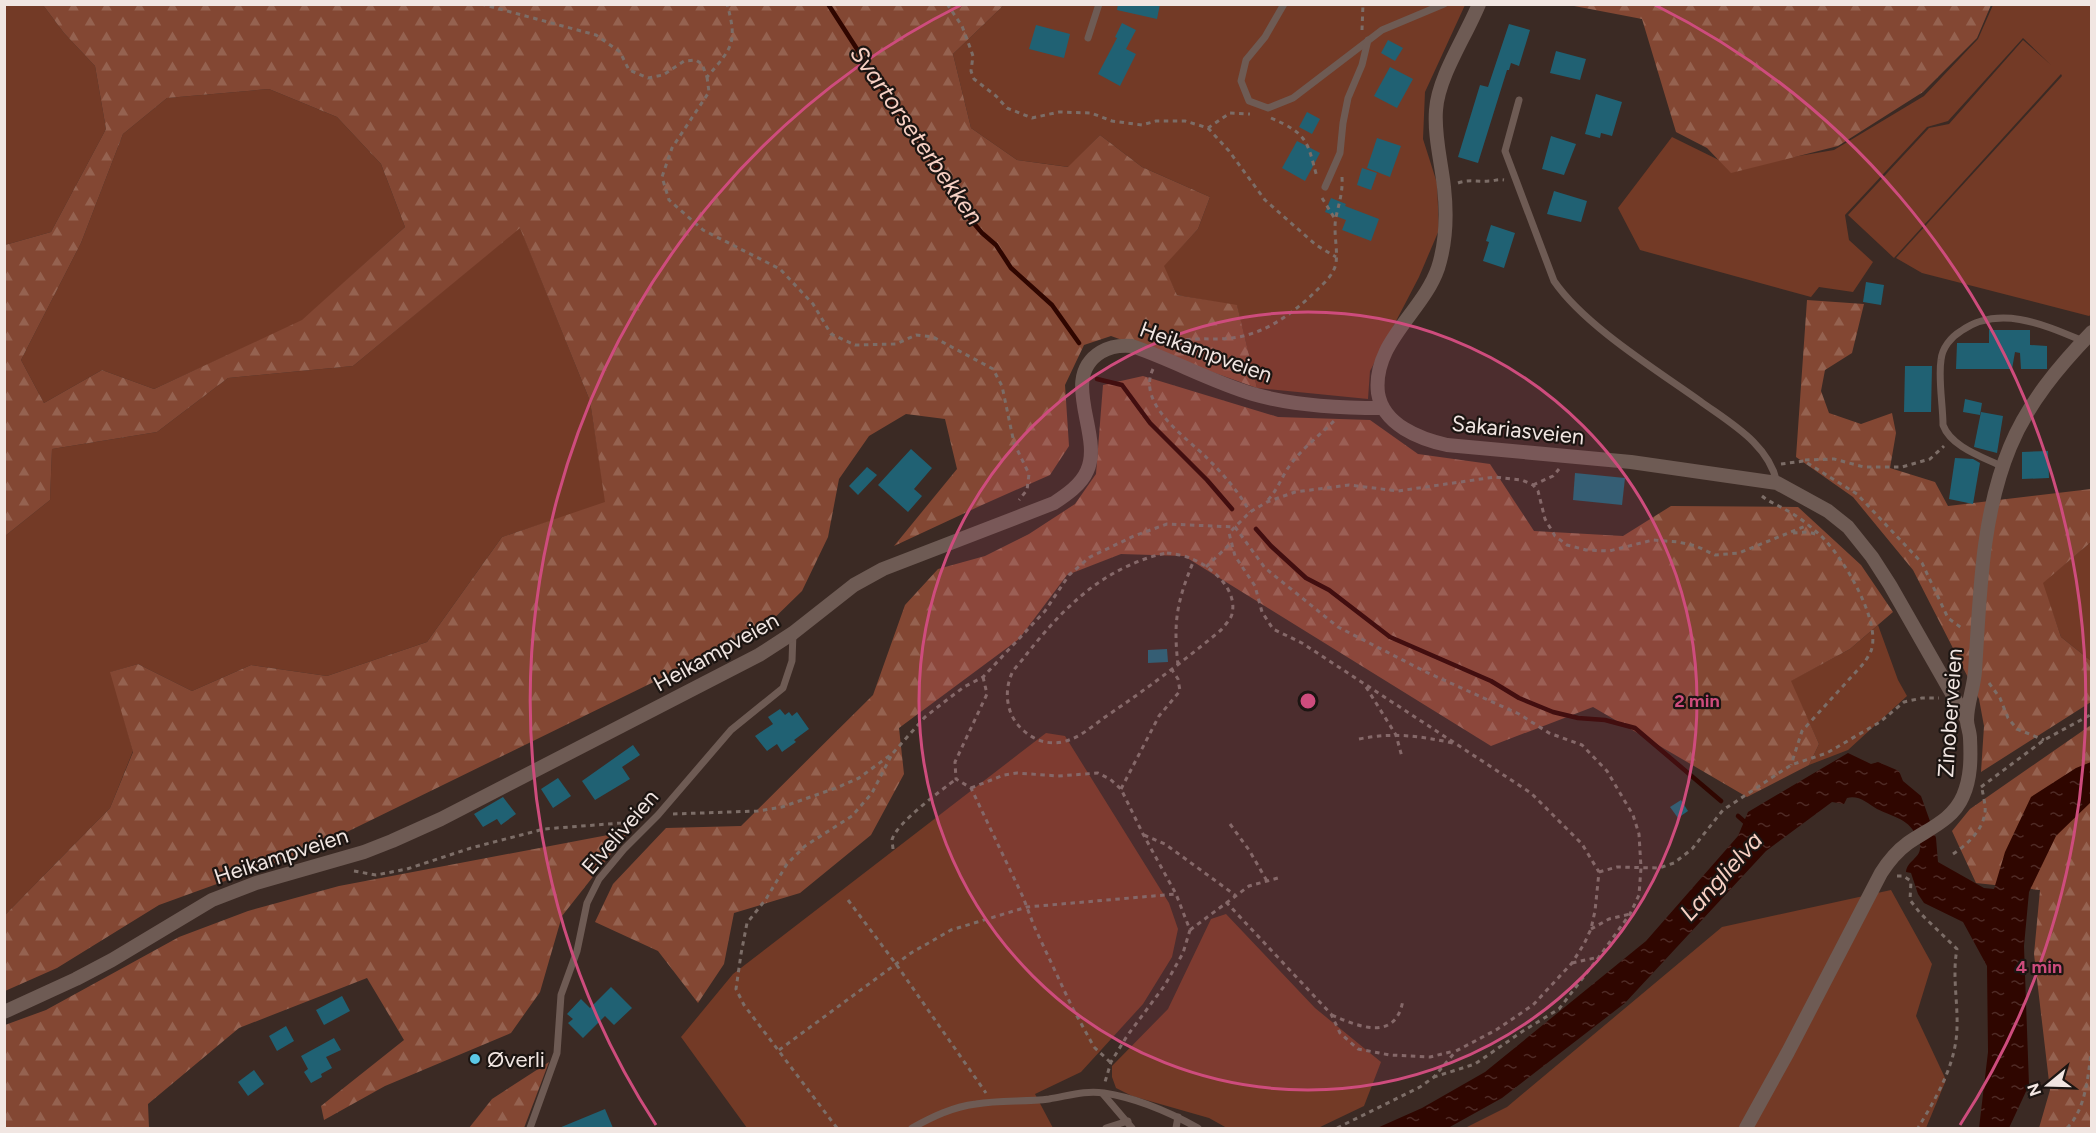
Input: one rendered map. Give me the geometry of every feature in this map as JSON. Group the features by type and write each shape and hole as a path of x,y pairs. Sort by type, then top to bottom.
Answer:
{"street":[{"path":"1382,408 1378,394 1380,365 1387,348 1432,283 1443,250 1445,214 1444,186 1436,126 1438,97 1476,5"},
{"name":"Zinoberveien","path":"1746,1128 1881,873 1902,848 1948,817 1962,800 1970,772 1970,736 1967,720 1975,674 1982,568 1992,510 2003,467 2010,446 2026,415 2051,377 2087,336"},
{"name":"Heikampveien","path":"4,1012 112,960 192,911 227,894 256,883 364,852 441,819 480,797 721,676 793,633 854,585 883,569 1054,503 1075,487 1087,471 1091,451 1082,391 1086,371 1095,356 1110,348 1125,345 1159,356 1252,394 1349,407 1382,408"},
{"name":"Sakariasveien","path":"1382,408 1408,432 1447,445 1631,462 1778,483 1828,511 1848,527 1872,557 1967,720"}],"lane":[{"path":"1088,38 1099,4"},
{"path":"1284,4 1265,37 1246,60 1241,81 1249,101 1268,108 1293,98 1382,30 1444,4"},
{"path":"1322,190 1341,153 1343,123 1348,98 1362,65 1368,40"},
{"path":"1519,100 1505,151 1554,281 1568,299 1618,342 1754,443 1774,467 1778,483"},
{"path":"2003,467 1946,434 1943,425 1941,360 1944,348 1954,335 1980,320 2000,316 2087,336"},
{"name":"Elveliveien","path":"530,1128 557,1053 561,995 577,951 587,903 599,879 731,730 783,688 792,661 793,633"},
{"path":"912,1128 947,1111 977,1103 1050,1098 1086,1092 1129,1098 1178,1117 1198,1128"},
{"path":"1103,1093 1132,1128"},
{"path":"1176,1128 1178,1117"},
{"path":"1106,1128 1128,1121"}],"path":[{"path":"481,4 596,35 620,52 629,70 648,78 663,75 684,61 696,60 702,64 709,92 672,148 662,177 669,200 704,230 780,269 813,304 831,334 855,345 896,344 916,335 933,337 993,369 1002,386 1014,443 1029,474 1027,490 1002,523"},
{"path":"707,77 728,52 733,27 727,4"},
{"path":"947,4 962,26 971,50 973,56 971,71 974,79 1007,108 1032,118 1059,112 1091,112 1112,121 1142,125 1156,121 1185,121 1208,128 1229,151 1265,200 1316,245 1336,257"},
{"path":"1208,128 1230,113 1253,115"},
{"path":"1264,115 1289,126 1306,140 1317,178"},
{"path":"1444,186 1467,180 1491,181 1515,177"},
{"path":"1250,512 1235,487 1161,415 1150,386 1151,373 1164,347 1180,339 1234,338 1276,323 1297,310 1325,283 1334,270 1335,219 1322,190"},
{"path":"1267,502 1278,488 1288,468 1349,407"},
{"path":"1774,467 1784,462 1834,459 1864,467 1902,467 1930,459 1952,439"},
{"path":"1533,485 1553,476 1570,456"},
{"path":"1804,460 1857,494 1922,563 1948,618 1976,639"},
{"path":"1226,902 1331,1014 1340,1034 1359,1049 1390,1055 1430,1057 1456,1051 1496,1030 1533,1005 1572,963 1591,929 1599,872 1582,844 1531,793 1302,643 1273,629 1263,612 1255,586 1235,556 1230,544 1229,533 1250,512 1267,502 1295,492 1349,485 1398,491 1495,477 1522,480 1533,485 1538,491 1545,519 1555,536 1567,545 1586,550 1609,551 1653,540 1696,546 1715,555 1739,553 1808,525"},
{"path":"1751,479 1753,488 1758,493 1822,536 1847,567 1860,592 1870,621 1871,650 1864,663 1802,731 1791,765"},
{"path":"1111,1062 1094,1047 1072,1007 971,788 956,778 954,762 987,694 983,677 1045,611 1069,575 1090,557 1134,536 1167,524 1235,527"},
{"path":"1235,527 1265,568 1338,627 1426,672 1519,714 1549,733 1582,745 1607,771 1633,815 1639,834 1641,868 1639,895 1630,914 1559,1010 1523,1030 1475,1064 1459,1071 1434,1077"},
{"path":"1791,533 1808,532 1822,536"},
{"path":"1206,567 1230,544"},
{"path":"1167,553 1194,560 1221,579 1232,597 1232,615 1221,630 1172,670 1094,727 1074,738 1060,743 1044,742 1023,731 1013,720 1006,699 1012,673 1066,609 1104,579 1151,556 1167,553"},
{"path":"1178,665 1175,639 1177,612 1181,590 1194,560"},
{"path":"1121,789 1159,716 1180,690 1178,679 1172,670"},
{"path":"1975,674 1989,683 2000,698 2008,718 2018,729 2044,740"},
{"path":"1364,685 1396,735 1402,757"},
{"path":"1599,872 1617,867 1659,868 1674,863 1692,849 1723,810 1791,765 1827,753 1880,723 1904,702 1922,698 1941,698 1958,704"},
{"path":"1962,800 2044,740 2091,714"},
{"path":"1359,739 1416,735 1457,744"},
{"path":"837,1128 744,1005 736,989 741,954 747,923 766,899 787,864 805,846 852,816 872,793 893,753"},
{"path":"971,788 1004,775 1024,772 1058,776 1098,772 1110,779 1121,789 1176,894 1190,930"},
{"path":"893,849 892,840 898,828 956,778"},
{"path":"1953,854 1968,844 1978,829 1985,812 1982,787"},
{"path":"1230,824 1267,881"},
{"path":"1143,834 1165,844 1235,895"},
{"path":"1881,873 1889,876 1903,876 1911,881 1910,900 1957,949 1954,964 1958,1028 1954,1051 1937,1095 1918,1128"},
{"path":"1103,1093 1111,1062 1176,968 1190,930 1249,886 1278,878"},
{"path":"779,1050 929,940 951,930 1027,907 1176,894"},
{"path":"848,900 896,964 992,1102"},
{"path":"1591,929 1609,919 1630,914"},
{"path":"1572,963 1599,957"},
{"path":"1331,1014 1350,1023 1377,1029 1396,1020 1401,1013 1403,1000"},
{"path":"2067,1128 2076,1116 2087,1083 2091,1046"},
{"path":"1337,1128 1400,1098 1434,1077 1456,1051"}],"shaded area":[{"path":"5,5 43,5 64,33 95,66 106,129 51,232 5,245"},
{"path":"1004,5 1465,5 1425,92 1423,139 1437,183 1439,230 1419,277 1370,371 1368,399 1257,388 1237,306 1177,295 1163,266 1198,229 1210,197 1142,167 1100,135 1069,167 1017,160 971,128 953,54"},
{"path":"1993,5 2091,5 2092,314 2089,316 1922,273 1896,258 2062,76 2061,74 1894,258 1848,215 1929,128 1949,124 2023,40 2051,65 2023,38 1948,121 1927,127 1845,215 1849,240 1873,262 1853,292 1819,287 1811,297 1640,250 1618,208 1672,137 1733,167 1834,150 1924,96 1978,39"},
{"path":"269,89 337,117 381,164 405,227 302,321 154,389 102,370 44,403 21,360 81,243 123,134 167,98"},
{"path":"520,227 590,401 606,503 502,537 427,642 327,676 251,665 192,691 138,664 111,672 133,751 110,808 5,915 5,536 50,500 52,449 157,432 228,378 353,366"},
{"path":"2091,542 2091,661 2061,637 2042,583"},
{"path":"1878,625 1898,680 1907,696 1848,750 1809,765 1819,744 1790,681 1850,649"},
{"path":"1046,733 1065,736 1169,903 1178,929 1172,957 1143,1004 1081,1072 1035,1094 1053,1128 747,1128 681,1037 733,974"},
{"path":"1891,890 1932,964 1916,1016 1946,1080 1926,1128 1465,1128 1507,1107 1722,927"},
{"path":"1226,914 1315,1008 1381,1062 1364,1106 1318,1128 1227,1128 1209,1118 1132,1096 1116,1088 1112,1077 1112,1066 1168,1009 1211,919"}],"green space":[{"path":"1991,4 1977,38 1923,92 1838,146 1731,173 1707,148 1676,132 1642,19 1569,5"},
{"path":"43,5 1004,5 953,54 971,128 1017,160 1068,167 1100,135 1142,167 1210,197 1198,229 1164,266 1177,295 1237,305 1257,388 1111,336 1084,345 1065,385 1069,446 1050,475 894,546 957,469 945,419 906,414 869,436 839,479 828,537 802,591 764,628 310,850 159,905 57,968 5,991 5,915 110,808 133,752 110,672 138,664 192,691 251,665 327,676 427,642 502,537 605,502 590,401 520,228 353,366 228,378 157,432 52,449 50,500 5,536 5,245 51,232 106,129 95,66 64,33","holes":["269,89 337,117 381,164 405,227 302,320 154,389 102,370 44,403 21,360 81,243 123,134 167,98"]},
{"path":"1807,300 1864,304 1852,353 1825,370 1821,391 1829,413 1861,424 1892,413 1896,433 1890,468 1935,482 1948,506 2091,489 2091,542 2043,583 2061,637 2091,661 2091,702 1981,772 1984,726 1979,699 1913,570 1853,497 1796,457"},
{"path":"1143,376 1278,417 1370,420 1418,454 1490,464 1534,531 1623,536 1671,506 1798,507 1861,565 1893,612 1850,649 1791,681 1819,744 1809,765 1747,797 1593,707 1491,746 1184,556 1121,554 1067,575 1019,639 899,728 904,774 871,835 800,893 734,913 724,964 698,1003 658,951 595,922 613,884 666,828 741,826 873,695 905,605 938,569 985,556 1029,534 1075,504 1096,474 1103,385"},
{"path":"2091,725 2091,1128 2039,1128 2050,1090 2034,954 2040,890 1976,883 1952,831 1970,809"},
{"path":"629,831 562,916 540,992 511,1033 385,1086 324,1120 321,1106 404,1040 367,978 239,1028 148,1104 149,1128 5,1128 5,1025 46,1010 179,937 248,911 339,886"},
{"path":"549,1062 524,1128 469,1128 492,1099"}],"water":[{"name":"Langlielva","path":"1848,753 1871,764 1878,762 1899,771 1903,781 1921,796 1936,838 1938,862 1984,888 1994,889 2005,852 2031,797 2076,768 2091,762 2091,802 2056,836 2029,892 2024,946 2029,1085 2009,1128 1979,1128 1988,1052 1987,966 1963,922 1924,903 1918,894 1911,873 1906,872 1920,847 1910,827 1863,800 1851,797 1847,798 1844,804 1832,802 1766,851 1625,1003 1502,1098 1448,1128 1377,1128 1422,1108 1485,1072 1646,941 1738,836 1748,812"}],"building":[{"path":"1118,4 1160,4 1157,19 1117,10"},
{"path":"1122,23 1136,30 1126,49 1136,54 1120,86 1098,74 1117,38 1115,37"},
{"path":"1509,24 1530,30 1519,66 1511,63 1507,70 1478,163 1458,157 1480,85 1488,87"},
{"path":"1036,25 1070,34 1064,58 1029,49"},
{"path":"1388,40 1403,48 1395,61 1381,53"},
{"path":"1556,51 1586,59 1580,80 1550,73"},
{"path":"1390,67 1413,79 1397,108 1374,96"},
{"path":"1596,94 1622,102 1612,136 1601,133 1600,138 1585,134"},
{"path":"1307,112 1320,119 1312,134 1299,127"},
{"path":"1551,136 1576,144 1564,175 1542,169"},
{"path":"1377,138 1401,146 1390,177 1367,168"},
{"path":"1297,141 1320,153 1305,181 1282,168"},
{"path":"1362,168 1377,173 1371,190 1357,185"},
{"path":"1554,191 1587,201 1581,222 1547,214"},
{"path":"1331,198 1379,219 1371,241 1342,230 1346,220 1325,212"},
{"path":"1491,225 1515,233 1504,268 1483,261"},
{"path":"1866,282 1884,285 1881,305 1863,302"},
{"path":"1989,330 2030,330 2030,345 2047,346 2047,369 2021,369 2020,353 2015,352 2012,369 1956,369 1957,343 1989,343"},
{"path":"1905,366 1932,366 1931,412 1904,412"},
{"path":"1965,399 1982,403 1980,415 1963,412"},
{"path":"1981,412 2003,416 1997,453 1974,447"},
{"path":"911,449 932,468 914,489 922,496 908,512 878,485"},
{"path":"2048,451 2049,478 2022,479 2022,452"},
{"path":"1955,458 1973,459 1980,463 1973,504 1949,499"},
{"path":"867,467 877,475 858,495 849,486"},
{"path":"1575,473 1625,478 1622,505 1573,500"},
{"path":"1167,649 1168,662 1148,663 1148,650"},
{"path":"780,709 785,715 789,712 792,716 797,712 809,729 782,752 777,744 767,751 755,736 773,724 768,717"},
{"path":"633,745 640,755 622,767 630,779 595,800 582,781"},
{"path":"558,778 571,796 553,808 541,789"},
{"path":"503,797 516,814 501,825 497,819 483,827 474,814"},
{"path":"1681,800 1688,811 1678,818 1670,807"},
{"path":"611,987 632,1008 614,1025 605,1016 583,1038 568,1023 573,1019 567,1014 581,999 590,1008"},
{"path":"342,996 350,1011 324,1025 316,1010"},
{"path":"286,1026 294,1041 277,1051 269,1036"},
{"path":"334,1038 341,1050 326,1057 332,1068 311,1083 304,1072 308,1069 301,1056"},
{"path":"254,1070 264,1084 248,1096 238,1082"},
{"path":"605,1109 613,1128 559,1128"}],"waterway":[{"name":"Svartorseterbekken","path":"828,4 891,102 912,126 966,214 996,245 1011,268 1052,305 1079,343"},
{"name":"Svartorseterbekken","path":"1097,379 1122,385 1150,423 1207,480 1232,509"},
{"name":"Svartorseterbekken","path":"1256,529 1306,578 1329,590 1390,637 1491,681 1519,698 1553,712 1578,718 1605,720 1635,728 1721,801"},
{"name":"Svartorseterbekken","path":"1738,816 1747,824"}],"place":[{"name":"Øverli","path":"475,1059"}]}
